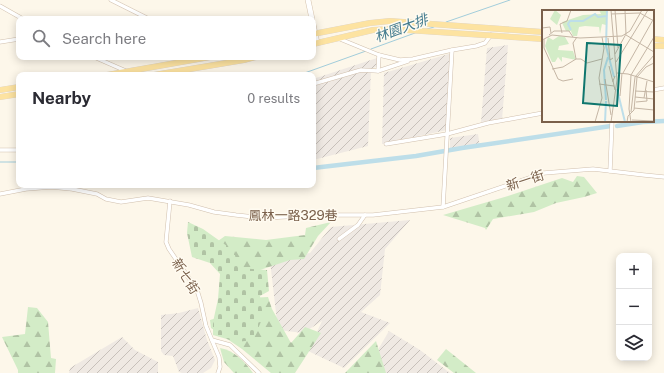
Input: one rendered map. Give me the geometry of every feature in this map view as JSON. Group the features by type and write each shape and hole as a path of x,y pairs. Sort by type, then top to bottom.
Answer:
{"main road":[{"path":"316,34 370,23 396,21 542,39"},
{"path":"316,43 373,30 391,29 542,32"},
{"path":"654,39 664,40"},
{"path":"130,72 194,60"},
{"path":"172,72 244,60"},
{"path":"0,90 16,87"},
{"path":"0,97 16,94"}],"street":[{"path":"112,0 143,16"},
{"path":"308,0 311,16"},
{"path":"0,6 18,16"},
{"path":"316,83 361,70 378,71 413,59 476,46 485,43 492,32"},
{"path":"339,38 379,55 400,60 413,59"},
{"path":"0,42 16,39"},
{"path":"443,207 452,50"},
{"path":"378,71 379,55"},
{"path":"101,60 130,72"},
{"path":"654,90 664,88"},
{"path":"386,144 447,134 488,123 542,113"},
{"path":"612,122 610,171 664,177"},
{"path":"0,150 16,150"},
{"name":"新一街","path":"443,207 544,173 583,169 610,171"},
{"name":"鳳林一路329巷","path":"0,194 38,188"},
{"name":"鳳林一路329巷","path":"61,188 97,194 106,200 121,202 148,198 189,205 214,212 264,218 318,215 365,215 443,207"},
{"name":"新七街","path":"170,201 166,242 172,254 197,290 206,326 219,357 220,367 218,373"},
{"path":"339,239 358,226 365,215"},
{"path":"212,340 230,345 259,373"}],"shaded area":[{"path":"508,45 502,120 481,122 487,48"},
{"path":"452,53 447,130 382,144 384,73"},
{"path":"377,58 378,66 371,69 368,146 316,159 316,78"},
{"path":"478,134 480,147 450,151 450,138"},
{"path":"410,220 385,249 380,295 361,312 390,323 344,368 308,351 322,321 303,333 278,330 270,261 310,253 331,227"},
{"path":"198,308 207,340 215,360 211,368 203,373 182,373 179,372 173,356 164,355 161,351 161,315 179,313"},
{"path":"389,331 420,350 450,373 379,373 379,348"},
{"path":"122,337 135,350 158,362 158,373 69,373 70,368"}],"green space":[{"path":"577,176 584,177 597,193 556,203 534,212 493,219 486,230 485,228 443,215 562,178 573,182"},
{"path":"188,222 203,229 234,251 238,268 267,270 269,291 260,296 263,317 253,340 237,342 213,335 213,322 218,299 220,274 210,263 192,257 187,233"},
{"path":"331,222 318,236 304,259 290,260 245,275 211,246 225,236 266,240 305,235 306,228"},
{"path":"268,297 272,309 291,343 305,327 321,333 295,373 271,373 242,349 211,328 210,320 230,314 251,298"},
{"path":"28,307 37,308 48,322 51,358 56,359 55,373 18,373 18,370 2,337 25,334"},
{"path":"376,341 386,373 345,373"},
{"path":"220,348 234,354 243,361 253,373 234,373 224,362"},
{"path":"446,349 476,373 454,373 437,360"}],"waterway":[{"name":"林園大排","path":"446,22 510,0"},
{"name":"林園大排","path":"427,29 434,27"},
{"name":"林園大排","path":"371,49 415,33"},
{"name":"林園大排","path":"307,72 366,51"},
{"path":"654,121 664,121"},
{"path":"617,126 643,122"},
{"path":"316,168 416,156 611,126"},
{"name":"林園大排","path":"0,162 16,162"}]}
